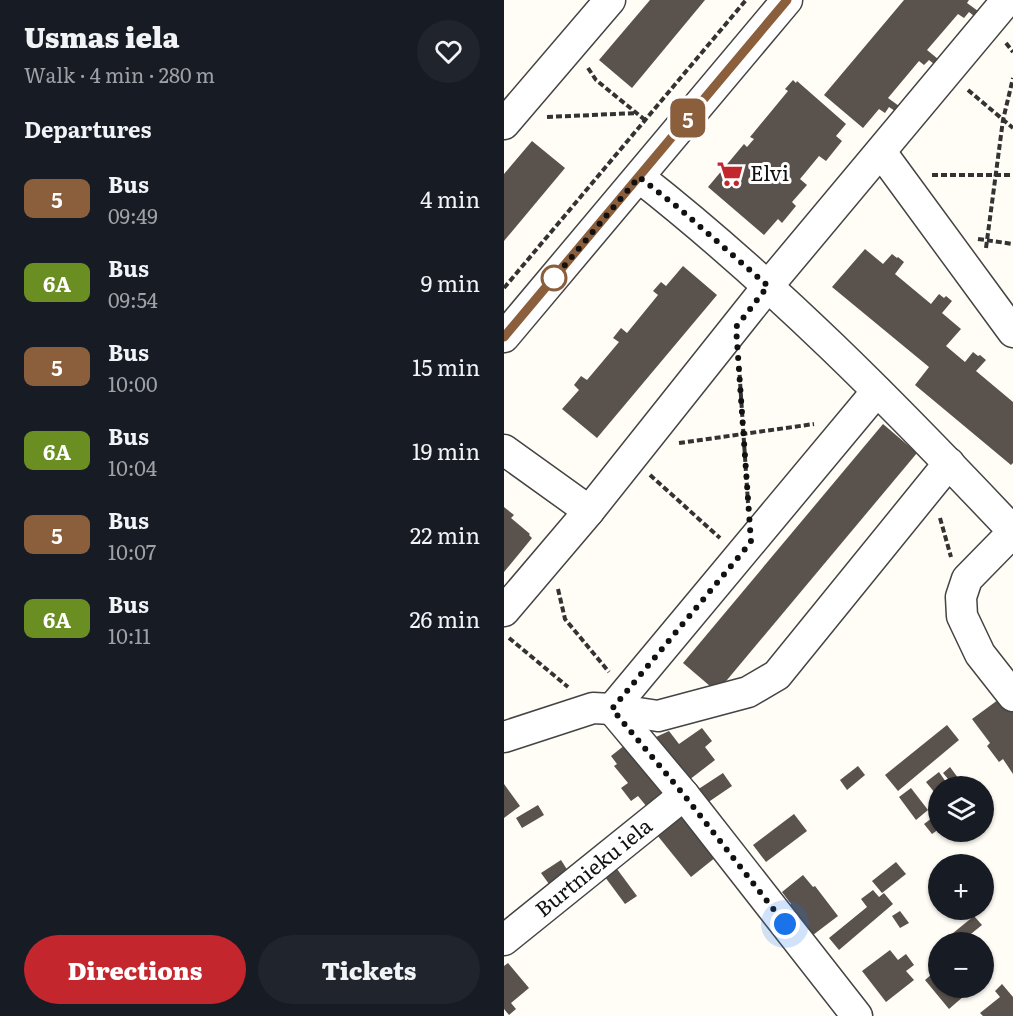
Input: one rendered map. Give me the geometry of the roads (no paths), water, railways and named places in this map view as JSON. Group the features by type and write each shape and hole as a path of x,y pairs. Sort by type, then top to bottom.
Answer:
{"street":[{"path":"506,122 609,0"},
{"path":"504,337 788,0"},
{"path":"504,611 590,511 768,286 889,163 947,72 1007,0"},
{"path":"889,163 1013,332"},
{"path":"639,177 680,209 768,286 877,390 940,474 1013,531 966,579 961,597 962,616 980,654 1013,696"},
{"path":"504,737 611,703 745,549 877,390"},
{"path":"504,450 590,511"},
{"path":"611,703 658,716 748,692 777,675 940,474"},
{"path":"611,703 857,1016"},
{"name":"Burtnieku iela","path":"504,940 684,795"}],"place":[{"name":"Elvi","path":"730,174"}]}
